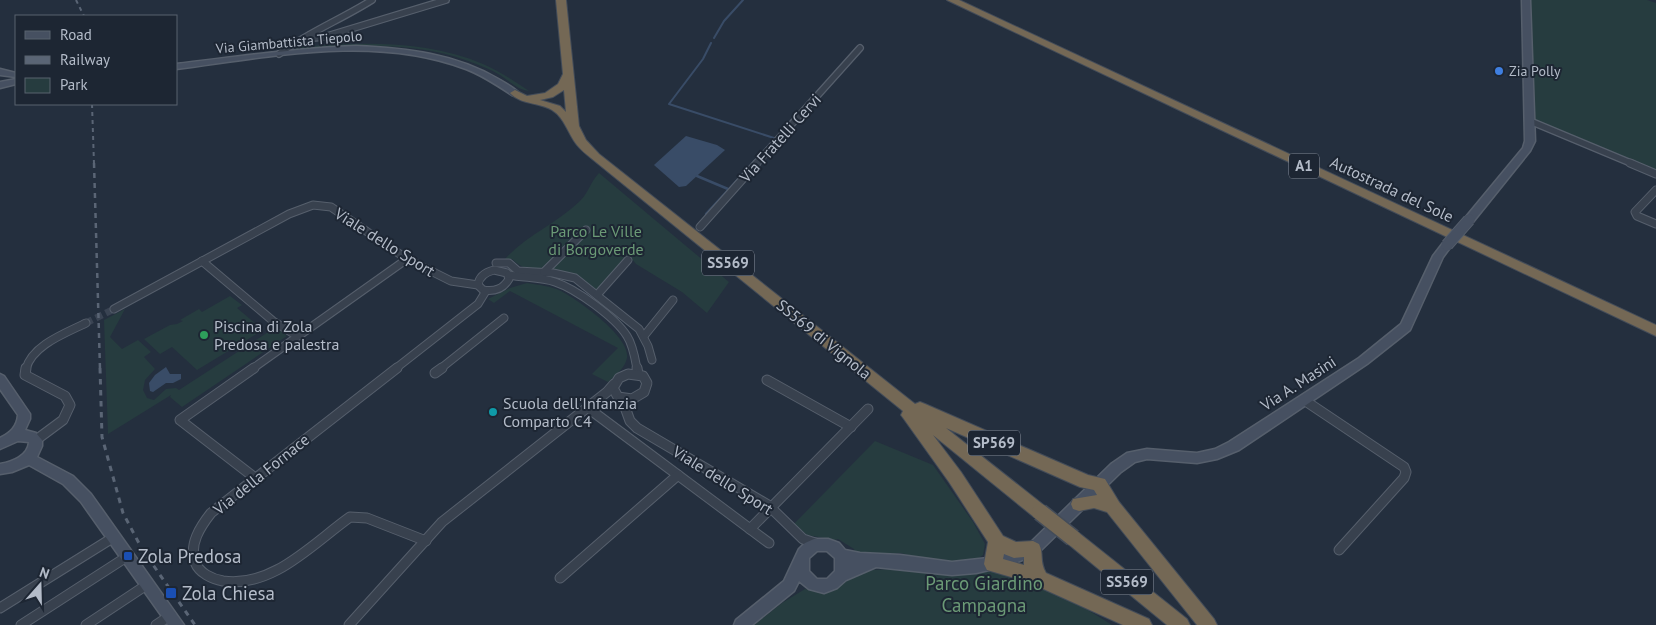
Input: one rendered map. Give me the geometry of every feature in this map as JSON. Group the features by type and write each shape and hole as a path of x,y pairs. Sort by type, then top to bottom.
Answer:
{"highway":[{"name":"SS569 di Vignola","path":"561,0 573,126 581,142 595,156 1181,625"},
{"name":"Autostrada del Sole","path":"952,0 1656,331"},
{"name":"Autostrada del Sole","path":"965,0 1656,321"},
{"path":"515,93 533,97 550,95 562,87 568,74"},
{"name":"SS569","path":"515,93 522,98 556,108 573,126"},
{"name":"SP569","path":"891,393 941,419 1086,482 1100,484"},
{"name":"SP569","path":"891,393 925,434 997,541"},
{"path":"1073,476 1082,493 1080,504 1094,501 1113,507"},
{"path":"1100,484 1113,507 1208,625"},
{"path":"1040,579 1032,564 1033,549 1014,550 997,541 993,564 1040,579 1143,625"}],"street":[{"path":"279,54 291,45 347,16 372,0"},
{"path":"310,35 313,38 324,37 446,0"},
{"name":"Via A. Masini","path":"741,625 781,594 797,575 800,562 808,548 819,544 832,546 847,557 876,561 907,562 940,568 974,568 1016,557 1033,549 1116,468 1132,457 1147,454 1197,458 1217,454 1234,446 1380,349 1406,326 1438,256 1527,149 1530,141 1530,121 1526,0"},
{"name":"Via Fratelli Cervi","path":"700,228 860,48"},
{"name":"Via Giambattista Tiepolo","path":"178,67 279,54 352,49 410,52 448,60 475,70 515,93"},
{"path":"0,74 15,75"},
{"path":"0,86 15,81"},
{"path":"1530,121 1656,174"},
{"path":"1656,190 1635,212 1637,216 1656,224"},
{"name":"Viale dello Sport","path":"114,308 295,211 318,205 337,210 407,259 440,277 478,285"},
{"path":"544,272 586,230"},
{"path":"254,478 180,420 407,259"},
{"path":"597,295 628,260"},
{"path":"202,261 273,321 297,336"},
{"path":"496,263 509,263 518,271 544,272 575,278 633,323 644,336 652,360"},
{"path":"529,278 496,290 486,291 478,285 481,277 494,270 503,271 509,276 529,278 557,282 575,292 626,332 638,374"},
{"path":"504,286 508,282 509,276"},
{"name":"Viale dello Sport","path":"460,282 481,277"},
{"name":"Via della Fornace","path":"426,541 366,518 350,517 276,572 258,580 241,583 224,582 210,578 196,565 193,544 196,534 211,513 478,304 486,291"},
{"path":"644,336 673,300"},
{"path":"435,373 504,318"},
{"path":"36,440 63,420 70,405 65,396 25,375 26,364 36,352 86,324"},
{"path":"349,625 442,522 588,408 623,376 631,365 634,355"},
{"path":"623,376 638,374 643,376 647,383 647,387 631,409 629,415"},
{"path":"0,379 24,414 24,419 15,437"},
{"path":"767,380 851,427"},
{"path":"614,384 614,391 619,397"},
{"path":"599,398 619,397 632,399 642,395"},
{"name":"Viale dello Sport","path":"619,397 629,415 630,421 637,428 734,483 771,508 803,539 819,544"},
{"path":"1304,400 1404,467 1406,472 1404,478 1339,550"},
{"path":"588,408 769,542"},
{"path":"750,529 868,409"},
{"path":"0,444 15,437 28,436 36,440"},
{"path":"0,469 14,466 28,458 34,452 36,440"},
{"path":"28,458 68,480 86,498 174,620 156,625"},
{"path":"560,578 678,475"},
{"name":"Viale dello Sport","path":"793,531 800,544 800,562"},
{"path":"0,608 114,537"},
{"path":"841,554 844,565 841,575"},
{"path":"21,625 128,556"},
{"name":"Via A. Masini","path":"781,594 805,584 830,583 841,575 876,561"},
{"path":"800,562 805,578 816,584"},
{"path":"86,625 148,584"}],"green space":[{"path":"1526,0 1647,0 1656,3 1656,175 1528,122"},
{"path":"313,39 310,44 312,46 377,44 420,47 442,51 483,64 529,91 517,87 500,75 468,61 427,50 384,46 298,50 293,47"},
{"name":"Parco Le Ville di Borgoverde","path":"599,173 729,282 707,313 682,292 636,264 633,260 602,294 569,274 557,270 523,267 512,259 504,260 521,244 561,217 579,202"},
{"path":"527,283 561,291 579,302 612,330 626,349 627,358 617,374 608,382 592,374 618,348 510,291 494,303 488,299 510,288"},
{"name":"Piscina di Zola Predosa e palestra","path":"230,296 242,305 237,308 263,330 197,370 172,347 160,354 144,339 170,325 183,321 180,320 199,309 202,312"},
{"path":"125,309 110,337 122,349 138,340 151,352 144,357 155,369 145,380 143,390 147,398 154,400 166,389 176,388 179,390 276,327 287,336 182,407 170,397 171,395 108,434 104,320"},
{"path":"875,441 933,465 973,522 985,544 983,555 974,561 942,562 925,566 912,556 901,553 875,555 855,553 854,549 838,539 807,535 794,524"},
{"name":"Parco Giardino Campagna","path":"989,562 1088,610 1112,625 754,625 782,603 805,589 824,591 871,570 941,567"}],"water":[{"path":"686,136 717,145 725,150 686,186 679,187 654,165"},
{"path":"166,367 170,374 181,374 181,379 173,383 166,383 153,392 150,391 149,383 155,375"}],"waterway":[{"path":"714,38 724,21 743,0"},
{"path":"711,43 703,59 669,104 774,138"},
{"path":"752,164 770,144"},
{"path":"706,214 753,163"},
{"path":"697,176 728,189"}],"tunnel":[{"path":"86,323 114,309"}],"railway":[{"path":"76,0 84,15"},
{"path":"92,105 94,164"},
{"path":"94,163 100,369"},
{"path":"100,368 102,437 123,513 142,549 195,625"}],"place":[{"name":"Zia Polly","path":"1499,71"},
{"name":"Piscina di Zola Predosa e palestra","path":"204,335"},
{"name":"Scuola dell'Infanzia Comparto C4","path":"493,412"},
{"name":"Zola Predosa","path":"128,556"},
{"name":"Zola Chiesa","path":"171,593"}]}
